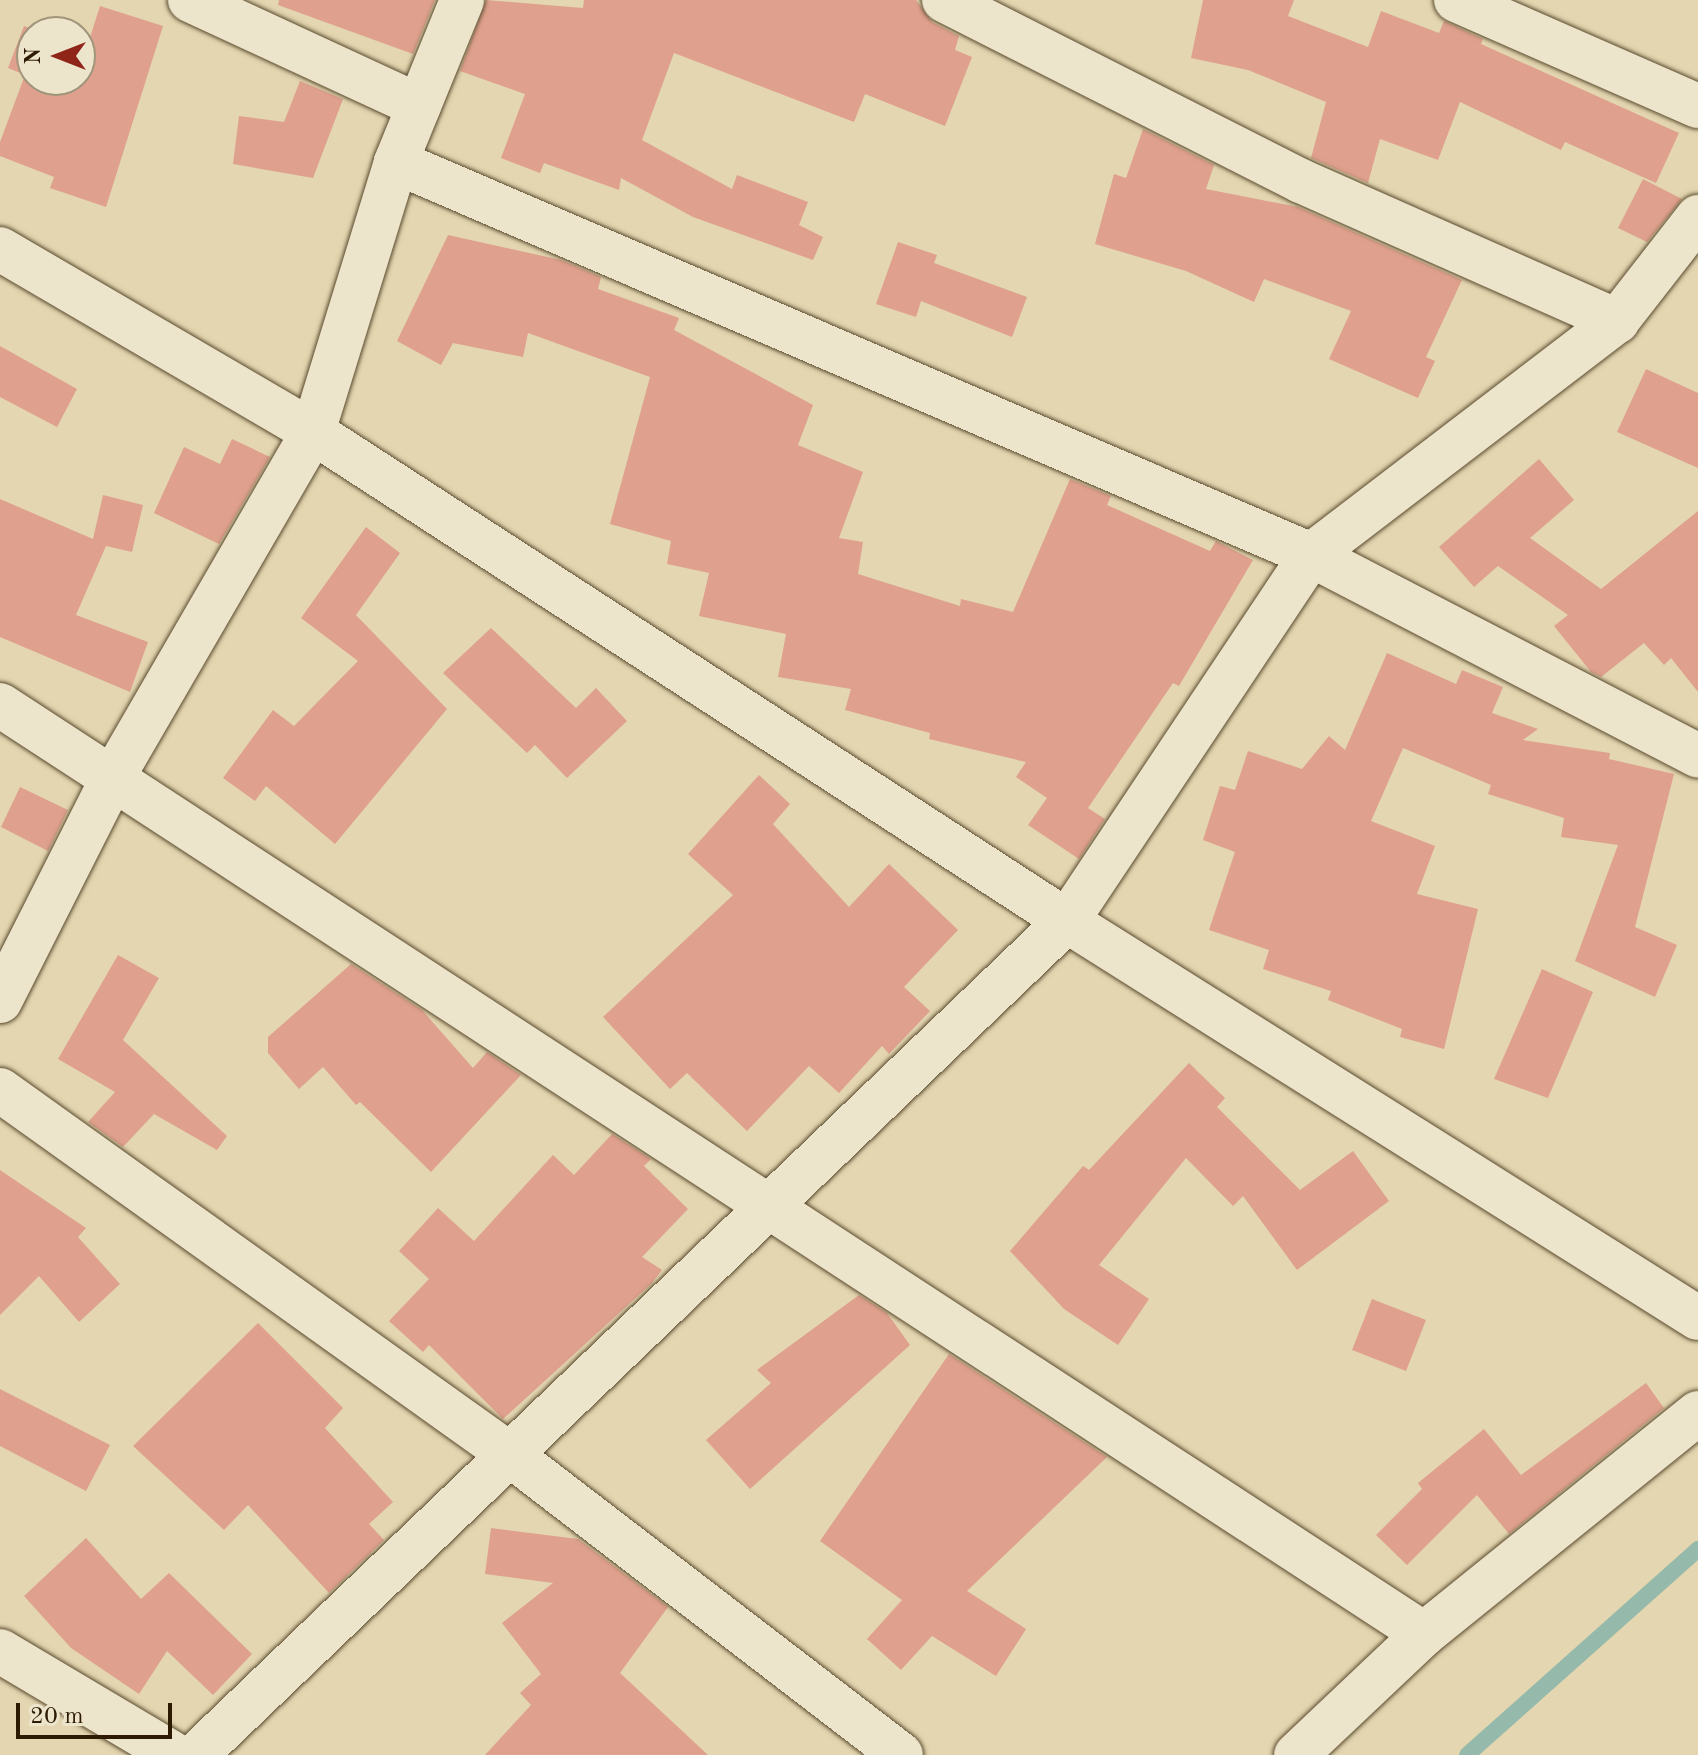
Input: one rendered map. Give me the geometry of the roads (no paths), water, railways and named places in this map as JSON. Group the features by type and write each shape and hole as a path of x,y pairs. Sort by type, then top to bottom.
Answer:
{"street":[{"path":"190,0 419,106"},
{"path":"0,1001 113,777 313,432 396,162 462,0"},
{"path":"944,0 1301,181 1617,321"},
{"path":"1456,0 1698,106"},
{"path":"396,162 1311,555 1698,756"},
{"path":"196,1755 1067,921 1311,555 1617,321 1698,217"},
{"path":"0,249 313,432 1067,921 1698,1318"},
{"path":"0,705 765,1207 1424,1634"},
{"path":"0,1090 509,1454 901,1755"},
{"path":"1296,1755 1424,1634 1698,1413"},
{"path":"0,1651 175,1755"}],"waterway":[{"path":"1467,1755 1698,1549"}]}
